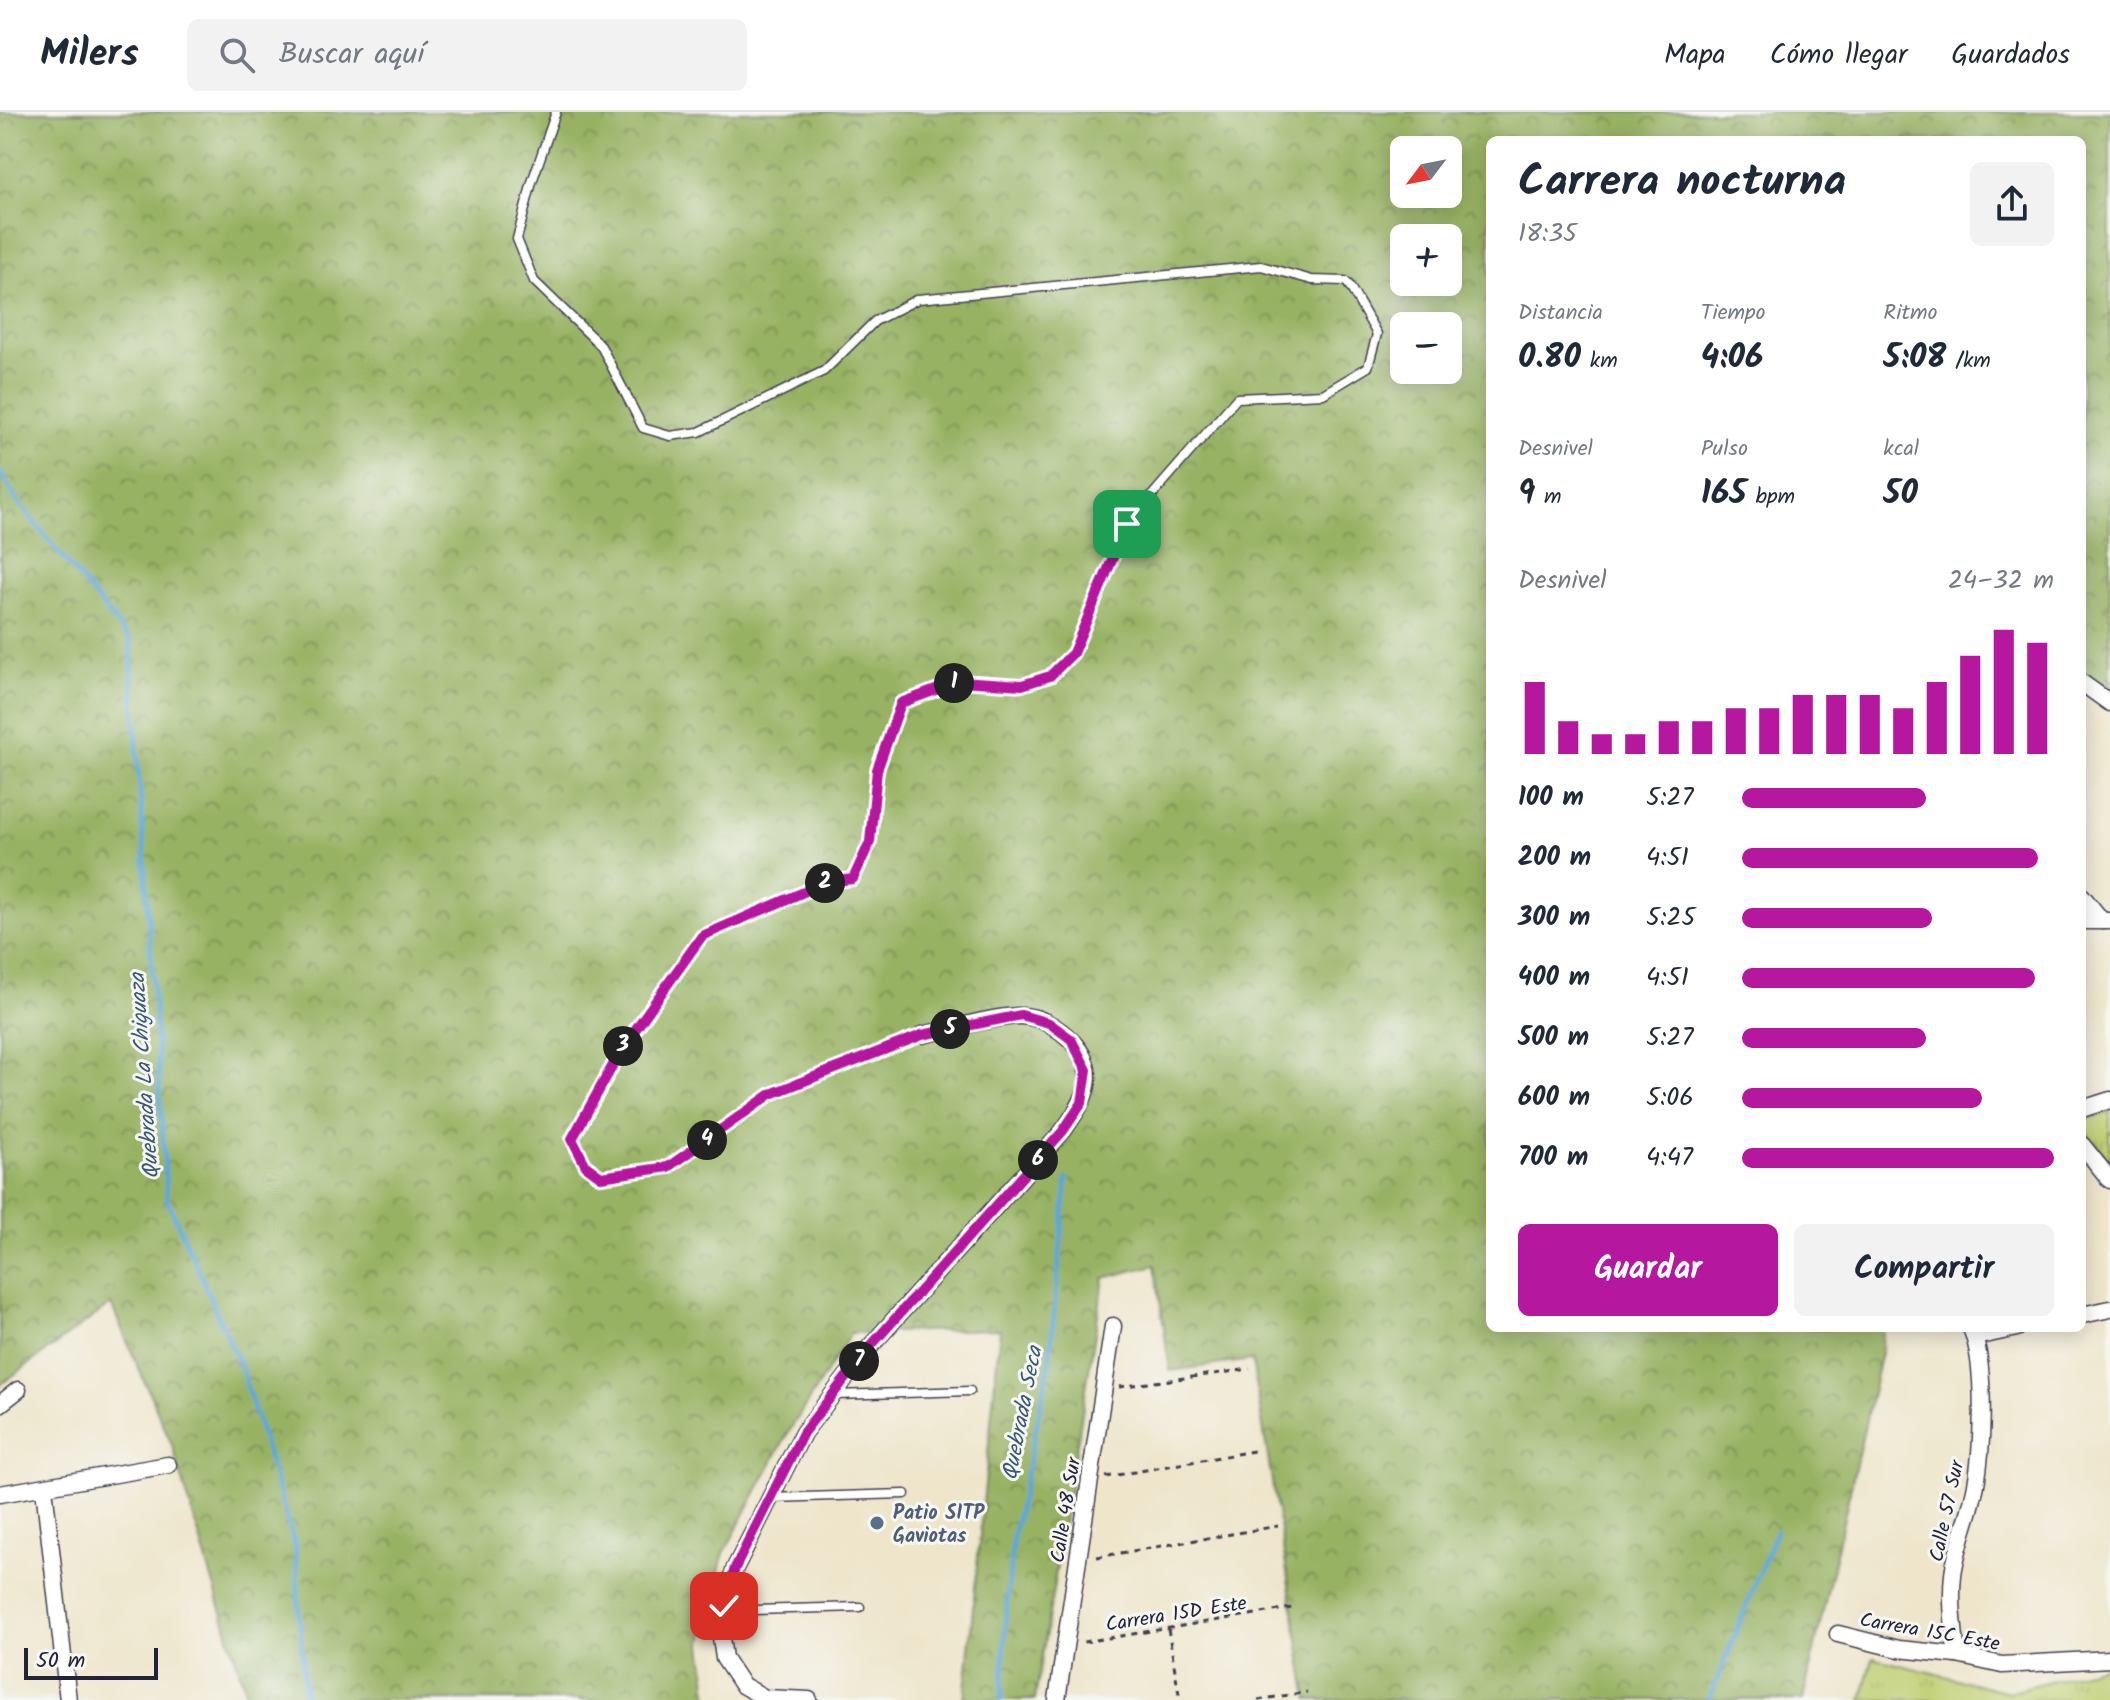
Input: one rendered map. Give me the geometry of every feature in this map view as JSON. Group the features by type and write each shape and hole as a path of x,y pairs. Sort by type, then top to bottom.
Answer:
{"street":[{"path":"2086,686 2110,703"},
{"path":"2086,900 2106,921"},
{"path":"809,1700 765,1698 742,1685 724,1658 719,1624 735,1568 794,1449 833,1395 868,1349 1063,1131 1082,1103 1087,1070 1071,1039 1049,1023 1021,1015 922,1035"},
{"path":"2086,1108 2110,1100"},
{"path":"2086,1150 2110,1180"},
{"path":"2086,1314 2110,1309"},
{"name":"Calle 48 Sur","path":"1057,1700 1113,1326"},
{"name":"Calle 57 Sur","path":"1957,1655 1951,1599 1953,1575 1974,1494 1978,1455 1980,1374 1973,1332"},
{"path":"0,1404 18,1390"},
{"path":"0,1494 168,1465"},
{"path":"44,1488 68,1700"},
{"name":"Carrera 15C Este","path":"1838,1634 1899,1649 1957,1655 2002,1665 2110,1659"}],"lane":[{"path":"556,112 517,239 534,281 601,346 643,428 670,436 699,432 824,371 875,321 918,299 1261,266 1312,280 1345,281 1377,334 1368,367 1323,394 1237,398 1127,524 1073,653 1050,676 1022,685 960,681 901,703 877,770 870,842 853,879 827,882 702,936 623,1047 572,1139 586,1166 601,1177 668,1167 771,1094 922,1035"},
{"path":"833,1395 970,1391"},
{"path":"770,1498 905,1494"},
{"path":"722,1611 860,1607"}],"path":[{"path":"1103,1390 1250,1369"},
{"path":"1090,1479 1259,1450"},
{"path":"1077,1560 1278,1526"},
{"name":"Carrera 15D Este","path":"1065,1644 1292,1608"},
{"path":"1168,1629 1180,1700"},
{"path":"1258,1700 1307,1692"}],"green space":[{"path":"0,112 2110,112 2110,696 2086,681 2086,136 1486,136 1486,1332 1883,1332 1882,1348 1803,1700 1308,1700 1252,1360 1170,1371 1155,1265 1104,1278 1035,1700 964,1700 1000,1329 851,1333 785,1438 724,1553 702,1644 709,1700 248,1700 172,1445 111,1304 0,1385"},
{"path":"2110,1112 2110,1160 2086,1133 2086,1120"},
{"path":"1873,1658 2008,1692 2110,1665 2110,1700 1862,1700"}],"waterway":[{"name":"Quebrada La Chiguaza","path":"0,472 18,502 130,640 167,1199 242,1370 295,1545 305,1700"},
{"name":"Quebrada Seca","path":"1002,1700 1013,1537 1049,1366 1067,1179"},
{"path":"1709,1700 1776,1531"}],"place":[{"name":"Patio SITP Gaviotas","path":"877,1523"}],"route":[{"path":"724,1606 735,1568 803,1433 868,1349 1063,1131 1082,1103 1087,1070 1071,1039 1049,1023 1021,1015 922,1035 771,1094 668,1167 601,1177 586,1166 572,1139 623,1047 702,936 827,882 853,879 870,842 877,770 901,703 960,681 1022,685 1050,676 1073,653 1127,524"}]}
